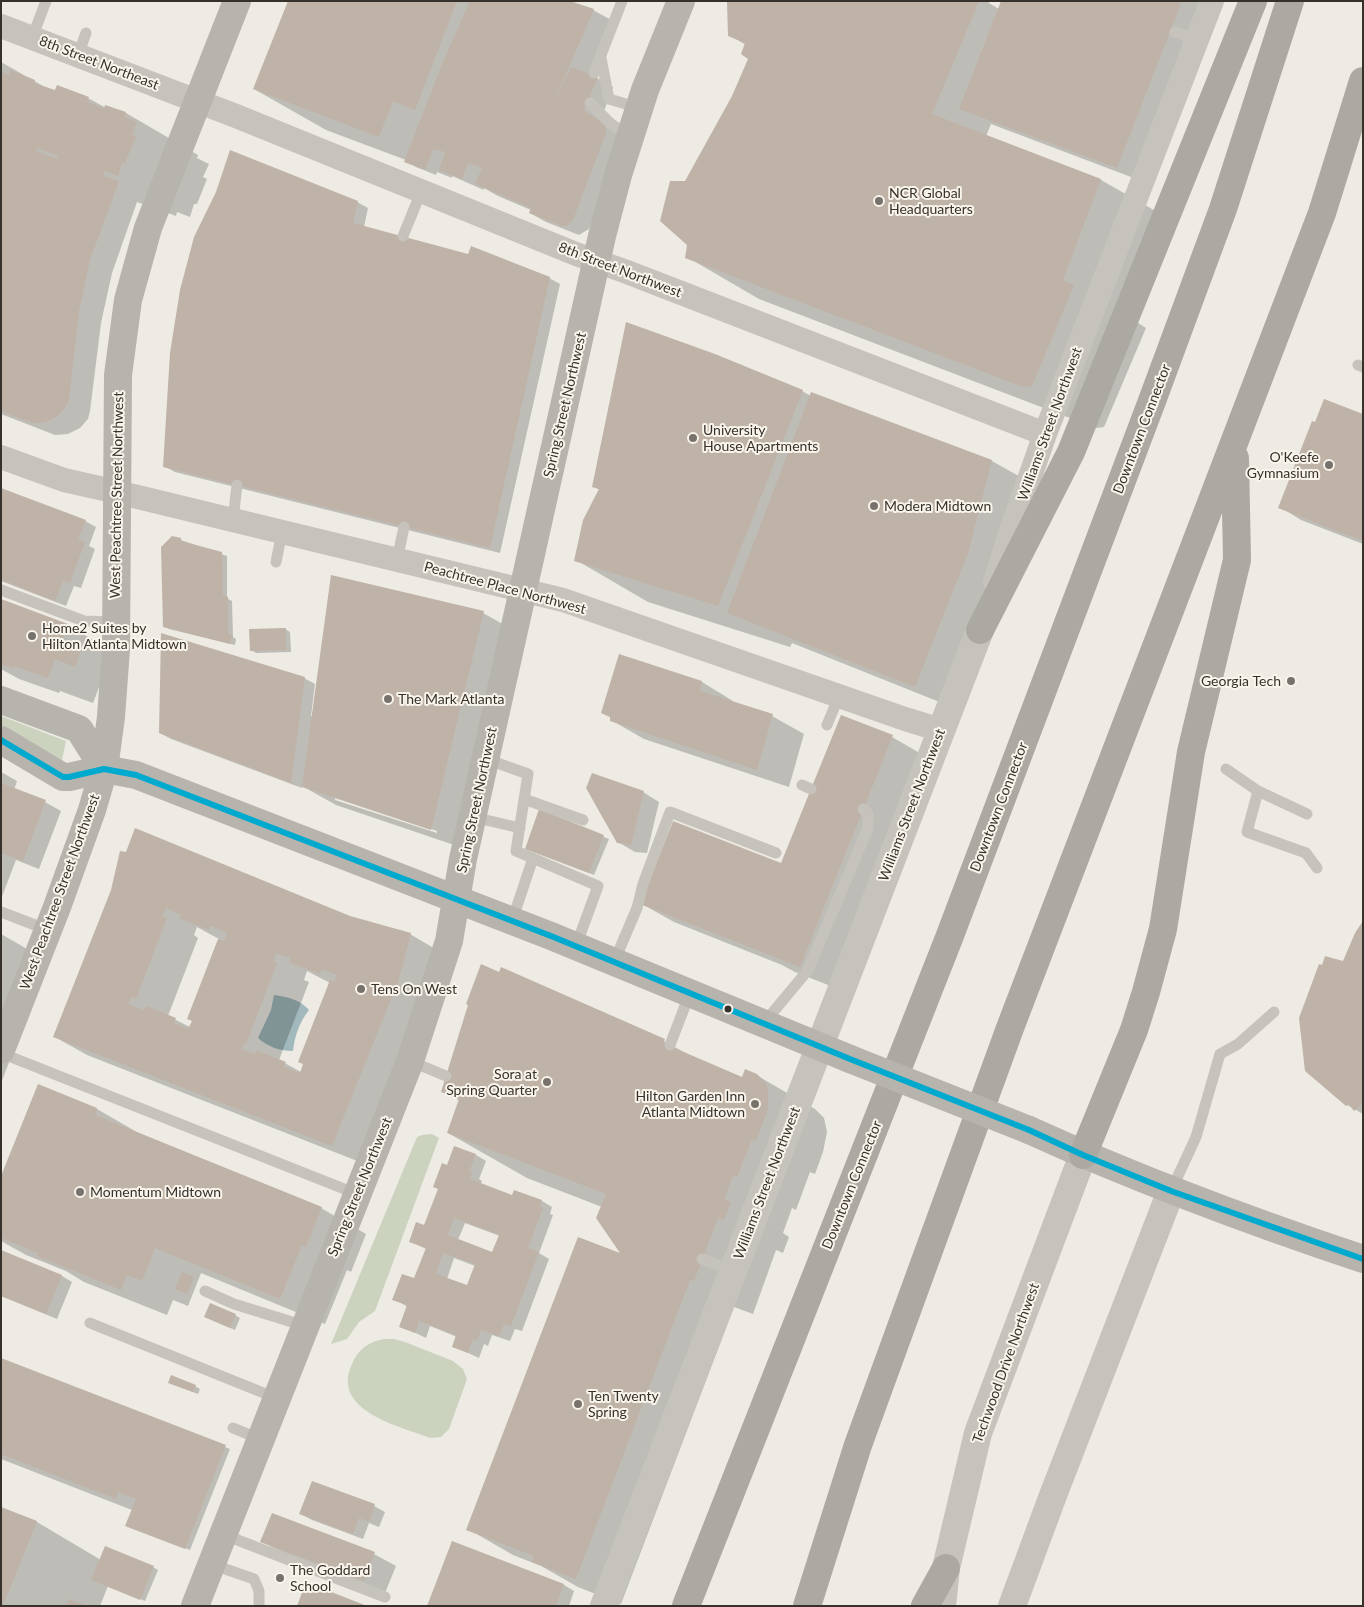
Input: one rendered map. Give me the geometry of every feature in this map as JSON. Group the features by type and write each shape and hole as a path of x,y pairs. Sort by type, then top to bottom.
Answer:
{"highway":[{"path":"980,630 1071,452 1253,1"},
{"name":"Downtown Connector","path":"686,1606 949,938 1152,401 1223,209 1290,1"},
{"path":"807,1606 858,1445 1010,1028 1322,213 1363,81"},
{"path":"1083,1154 1134,1030 1163,929 1191,752 1237,560 1235,442"},
{"path":"925,1606 946,1568"}],"main road":[{"name":"West Peachtree Street Northwest","path":"1,1051 92,810 104,769 112,717 116,622 118,375 128,300 148,228 236,1"},
{"name":"Spring Street Northwest","path":"195,1606 410,1061 449,941 473,817 523,590 616,184 639,108 681,1"},
{"path":"1,700 79,729 104,769"},
{"path":"1,740 63,777 104,769 136,775 576,946 850,1059 1029,1130 1171,1191 1363,1259"}],"street":[{"name":"Williams Street Northwest","path":"604,1606 980,630 1010,534 1045,434 1212,1"},
{"name":"8th Street Northeast","path":"1,26 32,38 82,44 197,102"},
{"name":"8th Street Northwest","path":"197,102 597,261 1045,434"},
{"name":"Peachtree Place Northwest","path":"1,457 64,480 562,600 941,730"},
{"name":"Techwood Drive Northwest","path":"942,1606 946,1568 978,1433 1083,1154"},
{"path":"1012,1606 1171,1191"}],"lane":[{"path":"32,38 46,1"},
{"path":"594,73 622,1"},
{"path":"1175,32 1197,40"},
{"path":"601,58 609,99 639,108"},
{"path":"590,103 611,124 630,136"},
{"path":"403,236 421,192"},
{"path":"233,520 237,485"},
{"path":"397,560 404,526"},
{"path":"276,562 282,532"},
{"path":"1,590 84,621 116,622"},
{"path":"827,725 839,696"},
{"path":"486,759 528,774 516,850 598,886 576,946"},
{"path":"1226,769 1258,791 1307,814"},
{"path":"1258,791 1248,832 1306,853 1317,868"},
{"path":"524,799 583,820"},
{"path":"764,1024 808,970 868,828 868,814 863,809"},
{"path":"614,962 636,908 642,884 670,812 776,853"},
{"path":"473,817 520,828"},
{"path":"512,921 532,858"},
{"path":"1,912 48,930"},
{"path":"670,1045 690,993"},
{"path":"1171,1191 1196,1137 1220,1054 1238,1044 1274,1012"},
{"path":"1,1051 357,1194"},
{"path":"410,1061 446,1076"},
{"path":"702,1259 733,1271"},
{"path":"205,1291 234,1304 305,1326"},
{"path":"90,1322 276,1398"},
{"path":"233,1428 260,1439"},
{"path":"222,1534 385,1597"},
{"path":"211,1564 254,1579 259,1591 259,1606"}],"green space":[{"path":"1,716 66,741 62,760 1,726"},
{"path":"432,1134 439,1138 375,1311 359,1322 347,1339 331,1344 417,1137"},
{"path":"384,1339 405,1342 453,1361 463,1369 467,1379 449,1429 441,1437 430,1438 386,1422 359,1405 351,1394 348,1380 357,1354 374,1342"}],"water":[{"path":"274,995 293,999 309,1010 298,1029 293,1051 274,1048 258,1038 271,1010"}],"building":[{"path":"288,1 457,1 415,110 393,101 379,137 253,89"},
{"path":"470,1 570,1 594,9 553,104 571,67 598,77 584,110 598,120 599,116 606,126 606,133 573,220 566,226 529,213 531,208 475,184 482,168 468,163 462,179 439,170 445,152 433,149 425,170 404,162 442,64"},
{"name":"NCR Global Headquarters","path":"727,1 979,1 932,114 1101,179 1063,280 1074,285 1032,386 1023,387 685,258 687,245 660,221 670,181 685,181 732,96 748,59 741,54 745,43 728,36"},
{"path":"1001,1 1182,1 1117,168 959,109"},
{"path":"10,70 35,80 34,83 55,90 57,85 89,97 87,101 104,109 105,105 126,112 125,117 137,122 132,135 136,136 125,163 122,163 118,176 105,171 103,176 119,181 90,260 79,311 69,399 58,416 39,423 32,423 1,411 1,71 9,75","holes":["37,148 58,156 58,159 36,151"]},
{"path":"230,150 358,201 353,223 468,254 471,246 550,277 490,548 163,467 170,353 180,290 194,237 216,192"},
{"name":"University House Apartments","path":"626,322 715,354 803,390 718,606 574,561 583,520 599,489 592,487"},
{"name":"Modera Midtown","path":"811,392 992,460 968,553 915,687 727,613"},
{"name":"O'Keefe Gymnasium","path":"1324,399 1363,414 1363,541 1278,508 1312,421 1315,422"},
{"path":"1,488 86,520 78,540 85,542 70,583 63,581 55,601 1,580"},
{"path":"172,536 181,538 181,541 222,552 223,595 228,597 228,634 232,635 230,644 163,627 161,547"},
{"name":"The Mark Atlanta","path":"331,575 484,611 431,830 302,787"},
{"name":"Home2 Suites by Hilton Atlanta Midtown","path":"1,599 68,624 61,643 81,650 75,667 55,659 48,678 14,666 13,668 1,664"},
{"path":"286,628 286,650 250,651 249,629"},
{"path":"161,633 305,677 291,783 159,733"},
{"path":"619,654 702,681 700,691 773,714 757,770 610,721 610,717 601,713"},
{"path":"841,715 893,735 800,967 640,904 673,821 781,863"},
{"path":"592,773 644,791 631,845 617,843 586,788"},
{"path":"1,783 46,800 23,861 1,853"},
{"path":"539,809 604,835 589,873 525,849"},
{"name":"Tens On West","path":"135,828 350,916 411,933 399,979 332,1146 53,1037 111,890 120,851 126,852","holes":["166,908 181,915 180,919 209,930 211,926 227,933 224,941 218,939 187,1019 192,1021 188,1029 174,1023 176,1018 146,1006 144,1010 128,1004 131,997 136,999 167,918 162,916","276,953 291,958 289,962 320,974 322,969 337,975 334,982 330,980 298,1062 303,1064 300,1073 284,1067 286,1062 256,1050 255,1054 241,1049 244,1043 246,1044 277,963 273,961"]},
{"path":"1363,921 1363,1103 1354,1111 1349,1104 1346,1106 1305,1071 1299,1018 1319,964 1322,965 1325,956 1343,961 1355,933"},
{"path":"481,964 499,972 501,967 665,1039 663,1043 742,1077 745,1069 757,1074 766,1083 768,1089 768,1109 756,1141 752,1139 737,1177 733,1176 724,1199 731,1202 724,1220 718,1218 694,1281 690,1280 576,1579 532,1562 534,1556 466,1530 578,1237 620,1253 596,1218 606,1194 447,1133 459,1099 441,1092 468,1005 466,1004"},
{"path":"38,1084 97,1108 95,1115 322,1207 306,1247 302,1245 280,1299 155,1248 142,1281 127,1275 121,1290 37,1256 38,1253 1,1238 1,1176"},
{"path":"454,1146 476,1154 469,1172 472,1173 470,1179 512,1195 514,1190 542,1200 540,1207 543,1208 528,1248 539,1252 511,1326 504,1324 499,1336 481,1330 477,1340 473,1339 468,1353 452,1347 456,1335 419,1321 415,1333 399,1327 407,1305 392,1300 402,1274 414,1278 426,1248 409,1242 416,1222 424,1225 438,1189 433,1187 442,1163 447,1165","holes":["454,1218 499,1235 492,1252 448,1235","443,1253 475,1264 467,1285 436,1274"]},
{"path":"1,1250 62,1275 46,1314 1,1296"},
{"path":"182,1272 194,1277 187,1294 175,1289"},
{"path":"210,1303 236,1314 230,1328 204,1317"},
{"path":"1,1358 226,1445 185,1549 125,1526 136,1499 118,1492 116,1499 1,1454"},
{"path":"171,1375 196,1385 193,1392 168,1383"},
{"path":"312,1481 375,1504 369,1522 359,1518 353,1534 299,1514"},
{"path":"1,1507 37,1521 3,1606 1,1606"},
{"path":"272,1513 375,1552 364,1581 260,1542"},
{"path":"452,1541 564,1584 556,1606 427,1606"},
{"path":"105,1546 154,1566 140,1600 91,1580"},
{"path":"306,1582 367,1606 297,1606"},
{"path":"69,1599 87,1606 66,1606"}],"transit line":[{"path":"1,740 63,777 104,769 136,775 551,936 850,1059 1029,1130 1083,1155 1171,1191 1363,1259"}],"place":[{"name":"NCR Global Headquarters","path":"879,201"},
{"name":"University House Apartments","path":"693,438"},
{"name":"O'Keefe Gymnasium","path":"1329,465"},
{"name":"Modera Midtown","path":"874,506"},
{"name":"Home2 Suites by Hilton Atlanta Midtown","path":"32,636"},
{"name":"Georgia Tech","path":"1291,681"},
{"name":"The Mark Atlanta","path":"388,699"},
{"name":"Tens On West","path":"361,989"},
{"name":"Sora at Spring Quarter","path":"547,1082"},
{"name":"Hilton Garden Inn Atlanta Midtown","path":"755,1104"},
{"name":"Momentum Midtown","path":"80,1192"},
{"name":"Ten Twenty Spring","path":"578,1404"},
{"name":"The Goddard School","path":"280,1578"}]}
